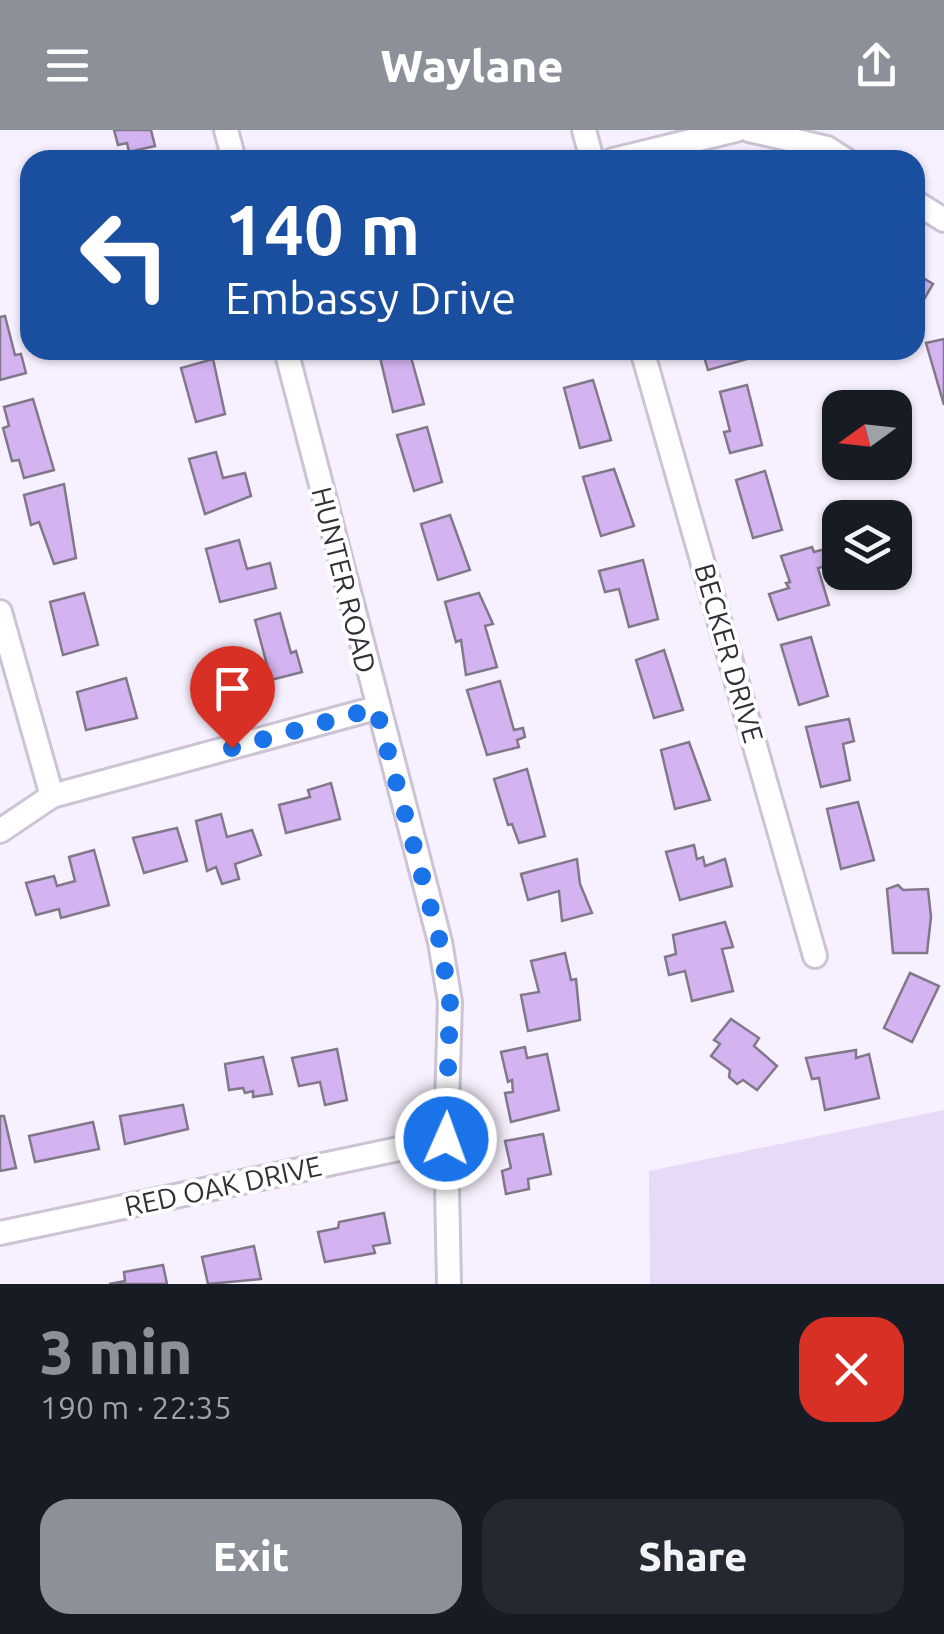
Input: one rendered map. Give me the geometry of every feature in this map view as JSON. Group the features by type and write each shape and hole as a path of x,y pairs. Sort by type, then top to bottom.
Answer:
{"street":[{"path":"655,150 736,130"},
{"path":"749,130 830,150"},
{"name":"HUNTER ROAD","path":"289,360 440,942 450,1002 446,1139 450,1284"},
{"name":"BECKER DRIVE","path":"645,360 815,956"},
{"path":"0,612 52,796"},
{"path":"0,831 52,796 376,708"},
{"name":"RED OAK DRIVE","path":"0,1232 446,1139"}],"shaded area":[{"path":"944,1110 944,1284 650,1284 649,1171"}],"building":[{"path":"114,130 151,130 155,146 129,150 127,143 118,145"},
{"path":"925,279 933,284 925,298"},
{"path":"5,316 15,355 20,354 26,373 0,380 0,317"},
{"path":"944,339 944,405 926,343"},
{"path":"213,360 225,414 196,422 181,368"},
{"path":"381,360 412,360 424,404 393,412"},
{"path":"705,360 744,360 708,370"},
{"path":"593,380 611,440 580,448 564,388"},
{"path":"747,385 762,445 730,453 724,432 730,431 720,392"},
{"path":"33,399 54,470 24,478 19,460 12,461 3,428 9,426 4,407"},
{"path":"427,427 442,482 414,491 397,435"},
{"path":"216,452 223,478 245,473 251,496 205,514 189,459"},
{"path":"614,469 634,526 601,536 583,477"},
{"path":"765,471 782,530 753,538 736,480"},
{"path":"64,484 76,558 54,564 39,522 31,525 24,495"},
{"path":"450,515 470,570 438,580 421,524"},
{"path":"239,540 247,569 270,563 276,588 220,602 206,549"},
{"path":"812,547 814,552 822,550 822,567 818,568 829,605 778,620 769,594 789,588 786,583 790,582 781,556"},
{"path":"643,560 658,619 629,627 619,589 605,592 599,571"},
{"path":"84,593 98,645 63,655 50,602"},
{"path":"479,593 493,624 485,626 497,667 466,675 461,640 456,642 445,602"},
{"path":"280,613 291,653 296,651 302,672 271,680 255,620"},
{"path":"811,637 828,696 799,705 781,645"},
{"path":"664,650 683,710 654,718 636,660"},
{"path":"126,678 137,718 86,730 77,692"},
{"path":"500,681 514,730 523,728 525,737 517,740 519,747 487,755 467,690"},
{"path":"849,719 854,741 843,744 850,780 821,787 806,727"},
{"path":"689,742 710,800 675,809 661,750"},
{"path":"527,769 545,836 519,843 512,824 508,825 494,779"},
{"path":"331,783 340,819 286,833 279,805 310,797 308,790"},
{"path":"858,802 874,860 841,869 827,809"},
{"path":"221,814 227,837 252,830 261,855 235,864 239,879 222,884 216,867 207,871 196,821"},
{"path":"177,828 187,861 144,873 133,838"},
{"path":"694,845 697,859 703,857 705,866 725,859 732,886 680,900 666,852"},
{"path":"94,850 109,905 61,918 59,909 36,915 26,883 54,876 57,886 75,881 69,857"},
{"path":"577,859 580,884 592,913 562,921 559,891 528,900 521,874"},
{"path":"898,885 903,890 928,889 931,917 927,953 893,953 887,889"},
{"path":"725,922 733,947 722,949 733,991 692,1001 685,971 669,975 665,957 676,954 673,935"},
{"path":"565,953 571,980 576,979 580,1020 528,1031 521,995 539,992 531,961"},
{"path":"910,973 939,986 912,1042 884,1028"},
{"path":"731,1019 759,1038 754,1046 777,1066 757,1090 743,1080 737,1084 729,1077 730,1070 711,1056 720,1044 714,1040"},
{"path":"525,1047 527,1058 547,1054 559,1110 511,1122 505,1093 513,1092 512,1080 508,1082 501,1052"},
{"path":"337,1049 347,1100 325,1105 320,1082 299,1086 292,1058"},
{"path":"856,1050 856,1058 869,1054 879,1098 825,1110 819,1078 812,1079 806,1058"},
{"path":"263,1057 272,1094 253,1097 253,1091 245,1093 243,1088 229,1090 225,1064"},
{"path":"183,1105 188,1129 125,1144 120,1116"},
{"path":"0,1116 4,1116 16,1168 0,1171"},
{"path":"93,1122 99,1149 35,1162 29,1136"},
{"path":"543,1134 551,1174 528,1179 529,1189 506,1194 502,1171 511,1168 505,1141"},
{"path":"384,1213 390,1243 373,1246 375,1253 325,1262 318,1232 338,1228 339,1222"},
{"path":"254,1246 261,1279 208,1284 202,1257"},
{"path":"163,1265 167,1284 109,1284 125,1281 124,1272"}],"route":[{"path":"232,748 376,708 440,942 450,1002 446,1139"}]}
